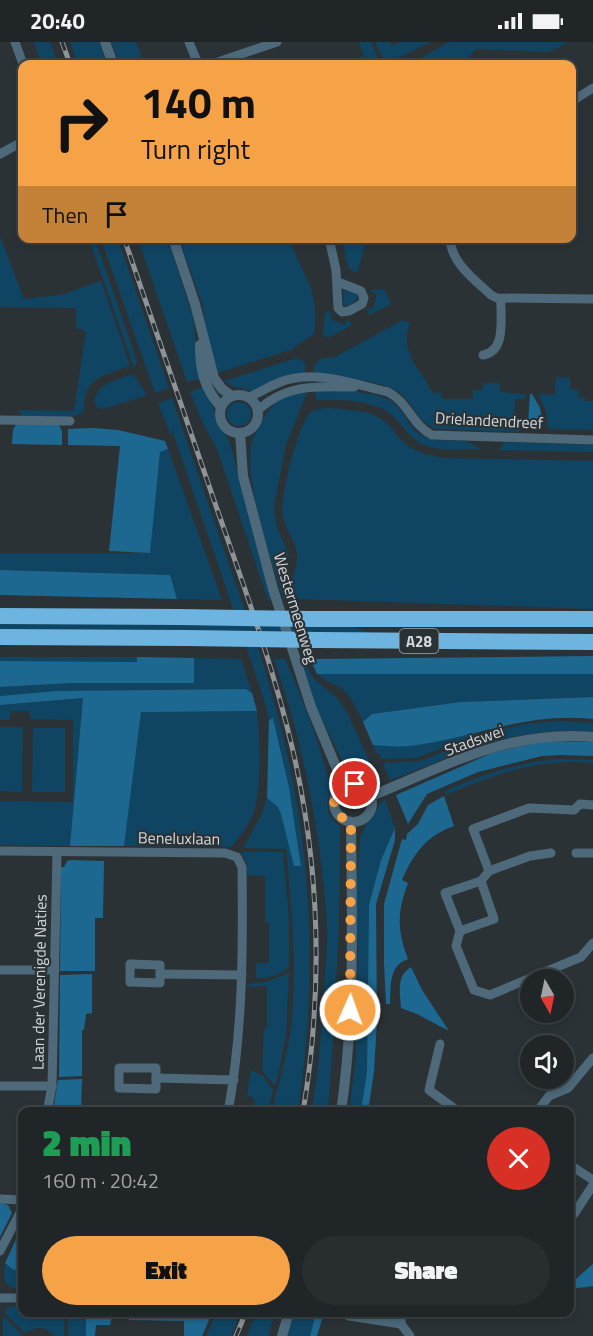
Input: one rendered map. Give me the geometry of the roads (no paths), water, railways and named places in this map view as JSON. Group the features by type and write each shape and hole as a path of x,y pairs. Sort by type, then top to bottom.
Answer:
{"highway":[{"name":"A28","path":"4,616 593,619"},
{"name":"A28","path":"0,637 593,642"}],"street":[{"path":"15,42 22,60"},
{"path":"105,42 112,60"},
{"path":"189,42 196,60"},
{"path":"224,60 277,42"},
{"path":"576,98 593,88"},
{"path":"0,154 18,144"},
{"path":"175,243 190,286 214,378 222,389 232,396"},
{"path":"330,243 338,282"},
{"path":"450,243 451,250 458,262 491,295 501,298 593,299"},
{"path":"483,355 491,353 499,343 501,298"},
{"path":"200,326 201,374 210,395 221,407"},
{"name":"Drielandendreef","path":"249,397 293,378 334,379 396,396 418,425 432,435 593,440"},
{"name":"Drielandendreef","path":"258,410 278,395 294,389 367,387"},
{"path":"241,394 249,397 258,410 253,427 240,433 230,431 220,418 223,402 232,396 241,394"},
{"path":"0,420 70,422"},
{"name":"Westermeenweg","path":"240,433 243,476 273,589 311,707 345,786"},
{"name":"Stadswei","path":"371,796 508,742 552,735 593,737"},
{"path":"360,785 371,796 373,804 371,811 359,822 351,822 339,816 335,810 336,796 345,786 360,785"},
{"path":"489,871 473,829 529,808 574,810 580,804 593,805"},
{"path":"342,1107 347,1072 352,989 351,822"},
{"name":"Beneluxlaan","path":"0,851 225,853 237,857 242,867 242,1009 229,1107"},
{"name":"Laan der Verenigde Naties","path":"48,1107 52,1086 57,852"},
{"path":"576,853 593,853"},
{"path":"551,854 530,856 489,871 481,880 445,893 460,930 456,946 474,990 490,995 581,957 592,950"},
{"path":"460,930 494,918 481,880"},
{"path":"0,970 55,970"},
{"path":"160,974 242,975"},
{"path":"440,1044 429,1090 452,1107"},
{"path":"541,1107 549,1096 568,1088 593,1059"},
{"path":"119,1068 156,1068 156,1078 156,1089 119,1088 119,1068"},
{"path":"156,1078 234,1080"},
{"path":"0,1086 52,1086"},
{"path":"574,1168 593,1180"},
{"path":"574,1214 593,1185"},
{"path":"0,1199 18,1200"},
{"path":"0,1251 18,1217"},
{"path":"0,1298 18,1298"},
{"path":"282,1336 288,1317"},
{"path":"356,1317 401,1324"},
{"path":"401,1317 401,1324 410,1336"}],"railway":[{"path":"62,42 69,60"},
{"path":"126,243 258,629 293,751 309,840 316,931 314,1022 304,1107"},
{"path":"236,1336 244,1317"}]}
